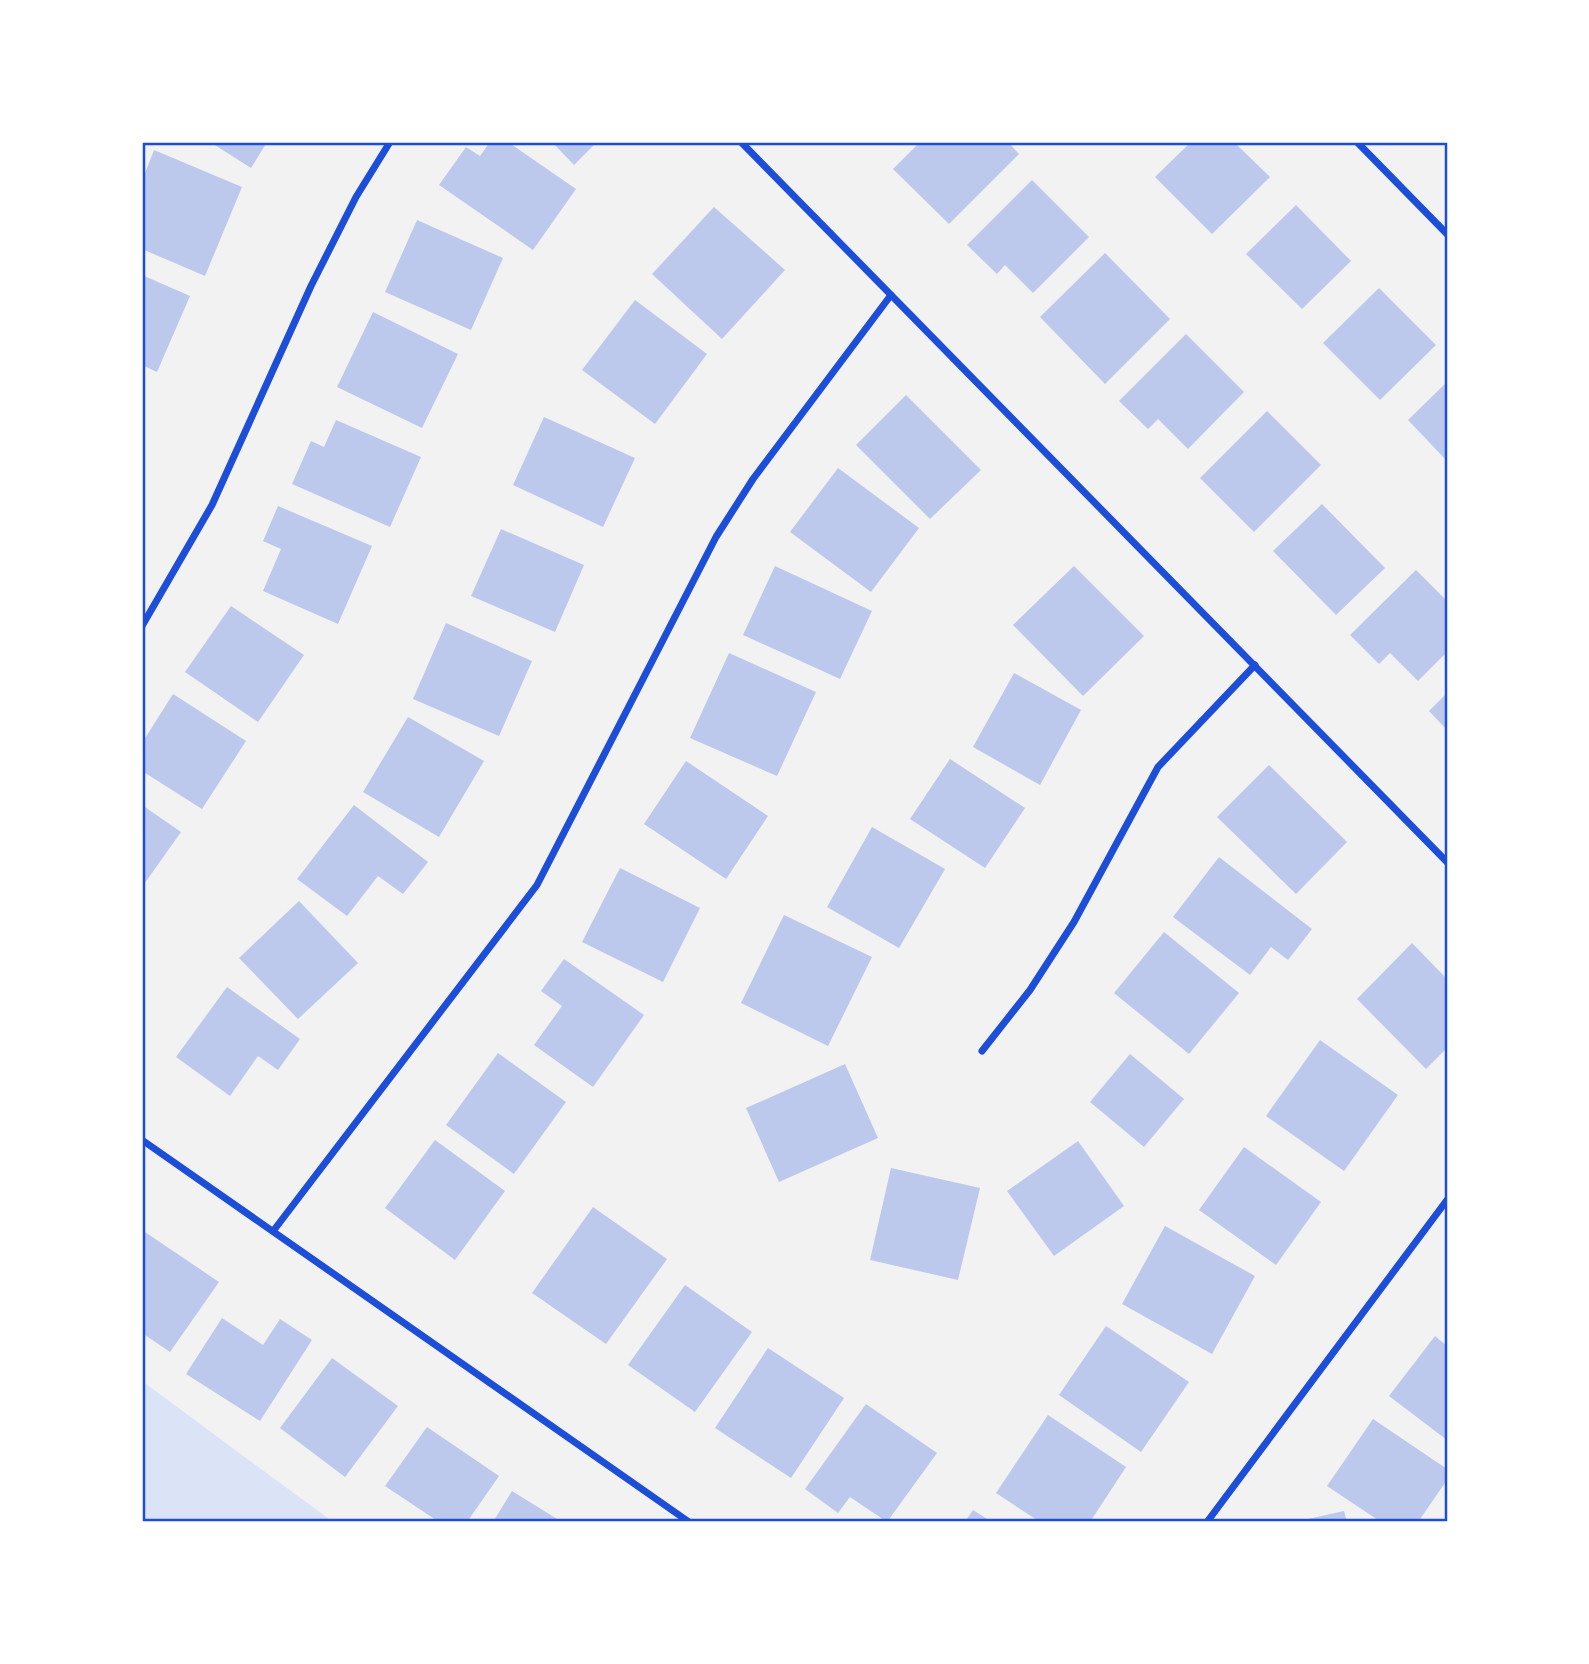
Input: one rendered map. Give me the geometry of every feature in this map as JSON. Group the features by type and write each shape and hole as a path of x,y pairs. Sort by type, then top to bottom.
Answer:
{"street":[{"path":"142,625 212,505 311,286 356,197 390,142"},
{"path":"741,142 1447,862"},
{"path":"1357,142 1447,234"},
{"path":"274,1230 537,885 716,537 753,479 891,295"},
{"path":"982,1051 1030,990 1074,922 1158,767 1255,665"},
{"path":"142,1140 689,1522"},
{"path":"1207,1522 1447,1200"}],"shaded area":[{"path":"142,1381 333,1522 142,1522"}],"building":[{"path":"210,142 267,142 251,168"},
{"path":"490,142 508,142 576,189 533,250 439,185 466,147 480,156"},
{"path":"552,142 597,142 574,165"},
{"path":"920,142 1008,142 1019,154 949,224 893,169"},
{"path":"1191,142 1234,142 1270,177 1212,234 1155,177"},
{"path":"154,150 242,187 205,276 142,249 142,181"},
{"path":"1032,180 1089,237 1033,293 1005,265 997,274 967,245"},
{"path":"1296,205 1351,261 1302,309 1246,254"},
{"path":"714,207 785,270 722,339 652,274"},
{"path":"417,220 503,258 471,330 385,292"},
{"path":"1105,253 1170,319 1105,384 1040,317"},
{"path":"142,275 190,296 157,372 142,365"},
{"path":"1379,288 1436,345 1380,400 1323,343"},
{"path":"635,300 707,354 655,424 582,370"},
{"path":"373,312 458,354 422,428 337,387"},
{"path":"1186,334 1244,392 1188,449 1158,419 1148,429 1119,401"},
{"path":"1447,382 1447,461 1408,420"},
{"path":"906,395 981,470 930,519 856,445"},
{"path":"1267,411 1321,465 1254,532 1200,478"},
{"path":"544,417 635,458 603,527 513,485"},
{"path":"336,420 421,457 390,527 292,484 311,441 324,447"},
{"path":"838,468 919,528 871,592 790,532"},
{"path":"1322,504 1385,568 1336,615 1273,551"},
{"path":"278,506 372,546 338,624 263,591 281,549 263,541"},
{"path":"501,529 584,565 555,632 471,596"},
{"path":"775,566 872,611 840,679 743,635"},
{"path":"1074,566 1144,636 1083,696 1013,625"},
{"path":"1416,570 1447,601 1447,652 1418,681 1390,653 1379,664 1350,635"},
{"path":"231,606 304,655 258,722 185,672"},
{"path":"446,623 532,661 499,736 413,699"},
{"path":"729,653 816,692 777,776 690,738"},
{"path":"1014,673 1081,710 1040,785 973,747"},
{"path":"1447,693 1447,730 1429,711"},
{"path":"173,694 246,741 202,809 142,771 142,743"},
{"path":"408,717 484,761 439,837 363,792"},
{"path":"950,759 1025,808 985,868 910,819"},
{"path":"686,761 768,816 726,879 644,824"},
{"path":"1269,765 1347,842 1296,894 1217,817"},
{"path":"142,805 181,832 142,887"},
{"path":"354,805 428,862 403,894 378,876 347,916 297,879"},
{"path":"872,827 945,869 899,948 827,907"},
{"path":"1219,857 1312,929 1288,960 1271,947 1250,975 1173,917"},
{"path":"620,868 700,908 663,982 582,942"},
{"path":"299,901 358,963 298,1019 239,958"},
{"path":"784,915 872,957 828,1046 741,1003"},
{"path":"1164,932 1239,993 1189,1054 1114,993"},
{"path":"1412,943 1447,979 1447,1048 1426,1069 1357,999"},
{"path":"564,959 644,1015 593,1087 534,1045 562,1006 541,991"},
{"path":"227,987 300,1039 278,1070 258,1056 230,1096 176,1057"},
{"path":"1320,1040 1398,1095 1344,1171 1266,1116"},
{"path":"498,1053 566,1102 514,1174 446,1125"},
{"path":"1130,1054 1184,1099 1144,1147 1090,1102"},
{"path":"845,1064 878,1138 779,1182 746,1108"},
{"path":"435,1140 505,1191 455,1260 385,1208"},
{"path":"1078,1141 1124,1206 1054,1256 1007,1191"},
{"path":"1244,1147 1321,1202 1276,1265 1199,1210"},
{"path":"891,1168 980,1188 958,1280 870,1260"},
{"path":"593,1207 667,1259 606,1344 532,1293"},
{"path":"1165,1226 1255,1276 1212,1354 1122,1304"},
{"path":"142,1230 219,1282 170,1352 142,1333"},
{"path":"685,1285 752,1332 695,1412 628,1365"},
{"path":"222,1318 263,1345 280,1319 312,1340 260,1421 186,1374"},
{"path":"1106,1326 1189,1382 1141,1452 1059,1395"},
{"path":"1435,1336 1447,1346 1447,1440 1389,1396"},
{"path":"768,1348 844,1398 791,1478 715,1428"},
{"path":"332,1358 398,1406 345,1477 280,1428"},
{"path":"866,1404 937,1453 887,1522 850,1497 838,1513 805,1489"},
{"path":"1048,1415 1126,1467 1090,1522 1040,1522 996,1493"},
{"path":"1373,1419 1447,1469 1447,1480 1418,1522 1381,1522 1327,1486"},
{"path":"427,1427 499,1476 467,1522 439,1522 385,1486"},
{"path":"512,1491 562,1522 493,1522"},
{"path":"973,1510 992,1522 965,1522"},
{"path":"1344,1511 1347,1522 1309,1522 1308,1519"}]}
